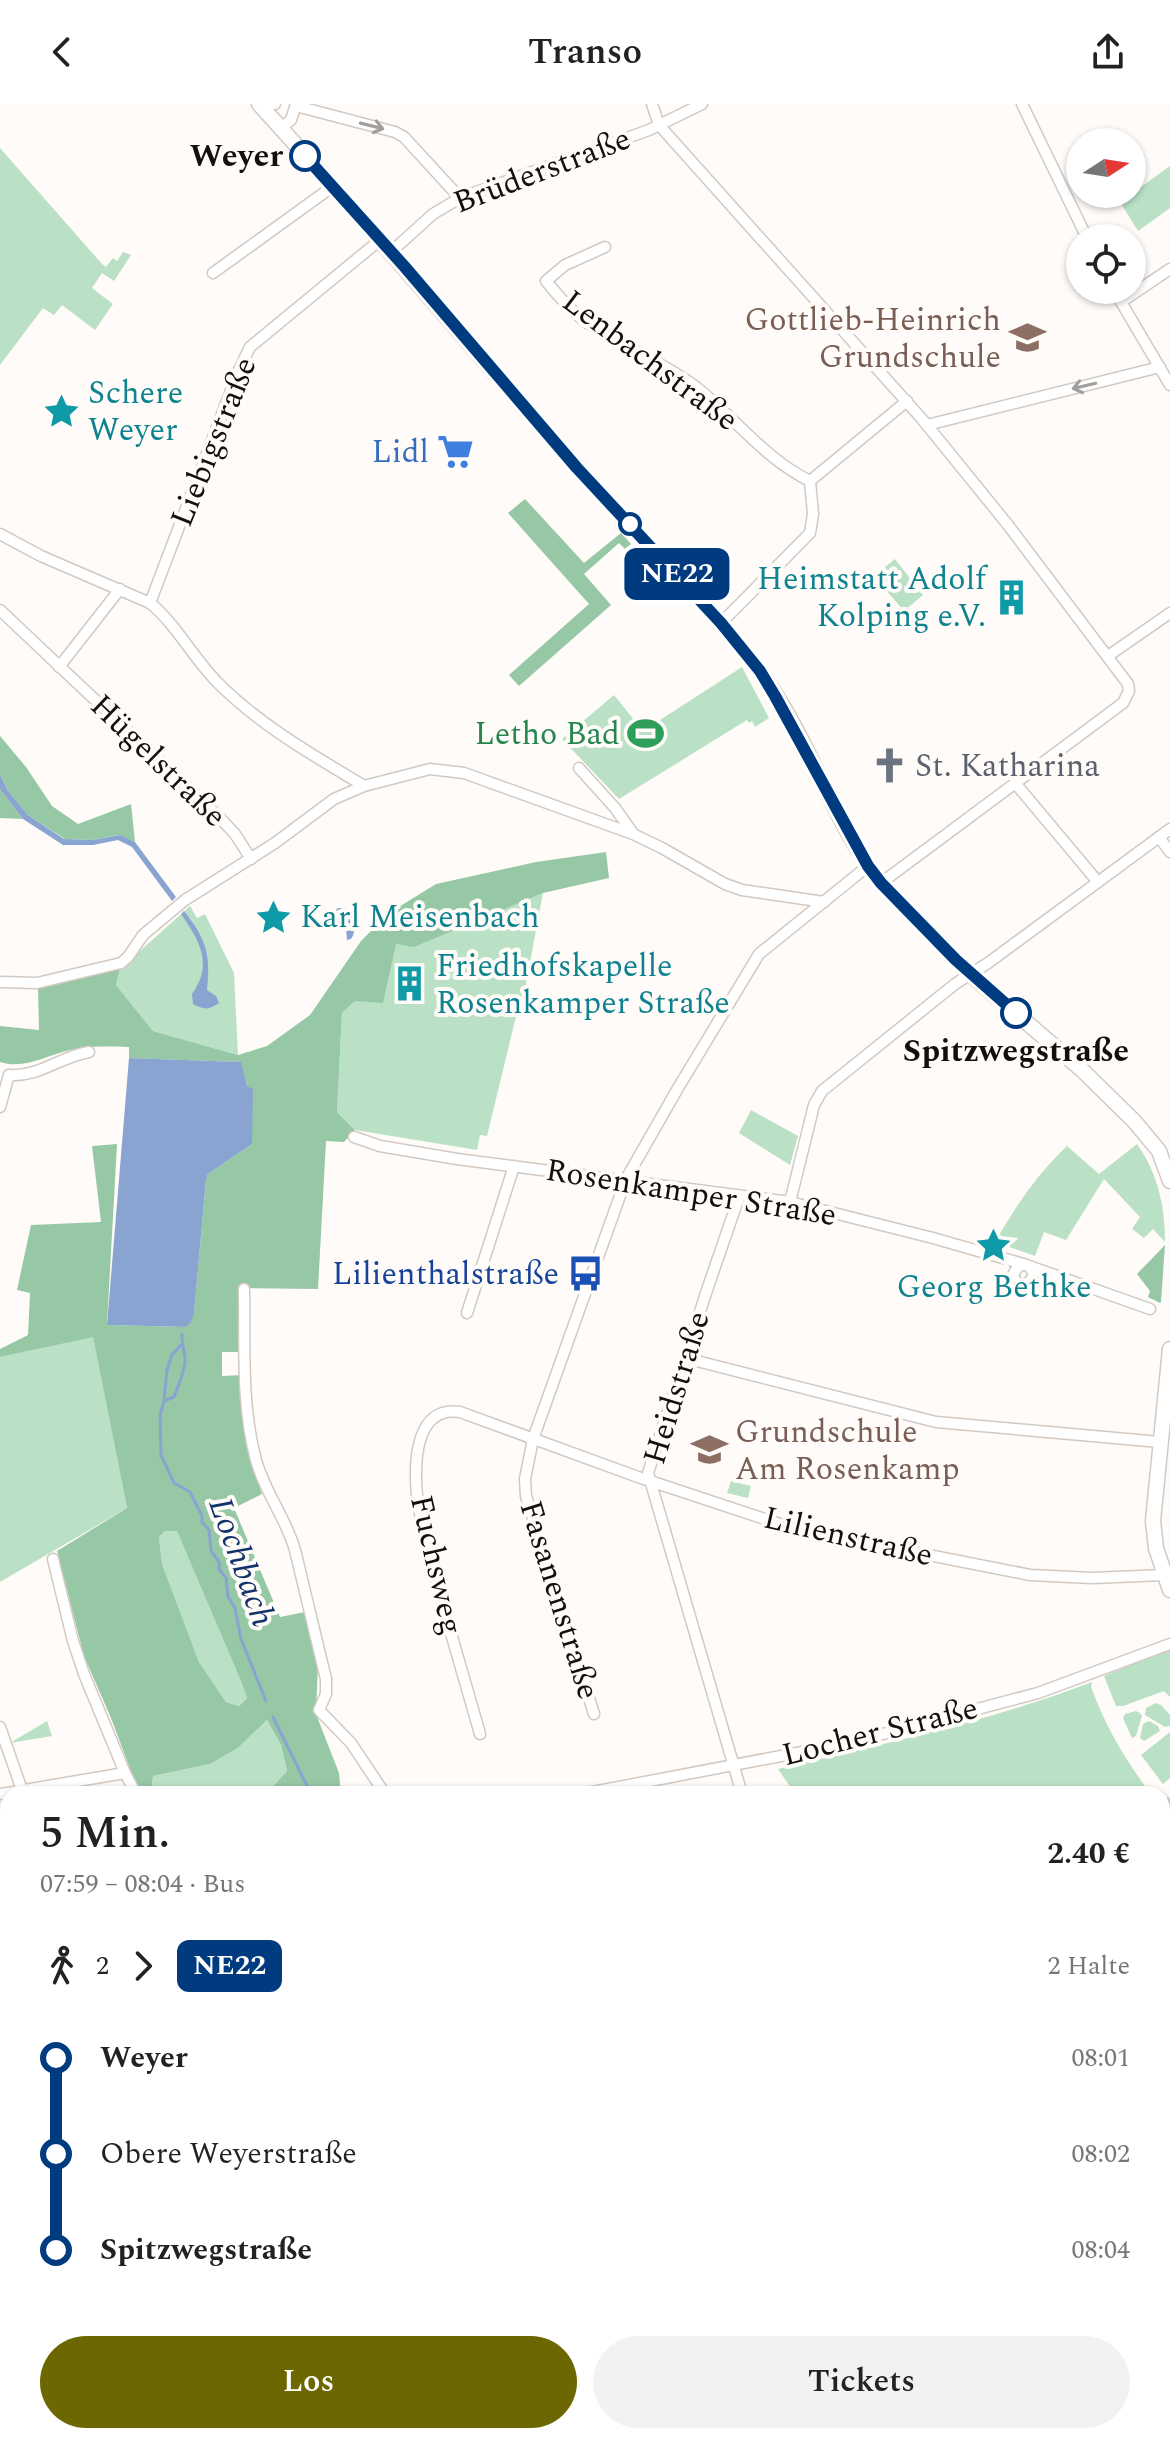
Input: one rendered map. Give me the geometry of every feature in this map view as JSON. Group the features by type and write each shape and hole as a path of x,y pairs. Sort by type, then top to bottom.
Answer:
{"main road":[{"path":"259,104 577,468 721,623 760,671 868,866 881,883 970,974 1082,1070 1134,1121 1159,1151 1170,1181"},
{"path":"1170,1349 1153,1521 1156,1548 1170,1590"}],"street":[{"path":"652,104 654,118 659,125 907,401 1125,677 1129,691 1123,703 881,883"},
{"name":"Brüderstraße","path":"391,252 433,214 460,198 659,125 702,104"},
{"path":"1022,104 1080,224"},
{"path":"281,128 291,120 296,105 395,132 404,137 460,198"},
{"path":"213,273 332,187"},
{"name":"Liebigstraße","path":"150,603 250,347 380,240"},
{"name":"Lenbachstraße","path":"605,247 565,265 546,281 565,304 593,327 696,387 773,458 810,481"},
{"path":"1146,285 1170,269"},
{"path":"1122,304 1170,385"},
{"path":"927,425 1160,367"},
{"path":"721,623 810,533 813,514 810,481 907,401"},
{"path":"0,534 41,556 150,603 164,614 211,676 255,717 364,786"},
{"path":"59,667 120,589"},
{"name":"Hügelstraße","path":"0,610 220,818 251,859"},
{"path":"1108,656 1170,613"},
{"path":"579,768 615,808 633,834"},
{"path":"0,982 37,983 121,963 143,935 185,900 275,843 334,799 364,786 430,769 464,773 633,834 735,888 824,902"},
{"path":"1015,783 1098,882"},
{"path":"790,1202 819,1095 970,974 1170,829"},
{"path":"1159,837 1170,852"},
{"path":"533,1439 626,1179 693,1062 759,954 868,866"},
{"path":"0,1107 9,1075 32,1074 67,1057 89,1052"},
{"name":"Rosenkamper Straße","path":"354,1137 380,1146 457,1159 790,1202 1026,1265 1150,1309"},
{"path":"467,1313 514,1166"},
{"name":"Heidstraße","path":"739,1197 649,1468 649,1481 739,1786"},
{"path":"244,1289 247,1414 266,1492 292,1539 323,1660 327,1688 319,1710 351,1743 380,1786"},
{"path":"685,1358 936,1422 1160,1442"},
{"name":"Lilienstraße","path":"451,1411 792,1528 1030,1575 1092,1578 1164,1575"},
{"name":"Fuchsweg","path":"451,1411 434,1416 421,1434 417,1492 439,1590 480,1734"},
{"name":"Fasanenstraße","path":"533,1439 525,1479 526,1496 594,1714"},
{"path":"53,1559 84,1674 132,1786"},
{"name":"Locher Straße","path":"625,1786 849,1743 1038,1693 1170,1644"},
{"path":"0,1727 21,1786"},
{"path":"46,1786 125,1773"}],"green space":[{"path":"0,148 102,264 106,267 113,258 117,261 123,252 131,255 114,281 102,273 92,288 113,304 95,330 62,305 54,315 43,308 0,365"},
{"path":"1170,166 1170,208 1146,225 1134,224 1124,208 1146,208 1146,183"},
{"path":"525,499 584,563 621,533 631,544 625,549 619,543 584,574 611,605 519,686 509,675 589,604 508,513"},
{"path":"895,559 923,595 904,611 874,576"},
{"name":"Letho Bad","path":"742,667 769,718 755,727 752,721 749,723 747,720 619,799 562,739 614,695 643,731"},
{"path":"0,736 52,806 78,824 131,804 135,842 119,835 93,840 65,839 28,815 8,791 0,774"},
{"path":"0,789 23,819 0,818"},
{"path":"606,852 609,878 543,893 414,947 396,944 383,1003 355,1001 342,1013 337,1112 355,1130 344,1142 326,1141 318,1289 242,1288 242,1352 222,1352 222,1376 243,1375 247,1436 262,1494 234,1508 280,1617 305,1612 318,1662 316,1714 339,1773 340,1786 273,1786 287,1771 281,1745 267,1720 238,1748 210,1764 153,1776 152,1786 139,1786 84,1656 57,1551 127,1508 93,1337 0,1357 0,1349 28,1335 30,1293 17,1290 31,1225 101,1222 92,1146 117,1144 107,1325 186,1327 194,1314 208,1174 252,1144 247,1086 240,1062 129,1058 129,1047 84,1047 27,1063 0,1062 0,1026 39,1030 38,987 120,969 116,985 153,1031 238,1055 267,1046 310,1015 361,941 389,913 436,884 536,862","holes":["165,1531 177,1531 247,1698 239,1706 226,1702 199,1662 162,1564 159,1537"]},
{"path":"543,893 522,1005 519,1004 487,1136 480,1135 477,1150 355,1130 337,1112 342,1013 355,1001 396,944 414,946"},
{"path":"190,906 197,918 205,914 234,973 238,1055 153,1031 116,985 120,969"},
{"path":"751,1110 798,1136 790,1165 739,1133"},
{"path":"1137,1144 1159,1191 1165,1242 1153,1229 1144,1238 1132,1229 1140,1217 1104,1179 1066,1240 1044,1232 1035,1256 995,1242 1028,1191 1067,1146 1099,1174"},
{"path":"1165,1245 1160,1303 1148,1297 1150,1291 1137,1274"},
{"path":"93,1336 127,1508 0,1582 0,1357"},
{"path":"731,1481 751,1486 748,1498 727,1493"},
{"path":"165,1531 177,1531 243,1683 247,1698 239,1706 226,1702 199,1662 162,1564 159,1537"},
{"path":"1170,1649 1170,1697 1164,1691 1116,1706 1104,1676"},
{"path":"1092,1682 1091,1687 1110,1729 1146,1786 790,1786 778,1769 897,1741"},
{"path":"1156,1703 1170,1715 1170,1726 1165,1727 1145,1715 1146,1708"},
{"path":"1136,1711 1142,1716 1136,1736 1132,1738 1123,1718 1125,1714"},
{"path":"267,1720 281,1745 287,1771 273,1786 152,1786 153,1776 210,1764 238,1748"},
{"path":"47,1721 52,1736 10,1743"},
{"path":"1149,1721 1160,1731 1144,1741 1140,1738 1143,1724"},
{"path":"1170,1732 1170,1778 1163,1784 1141,1755"}],"water":[{"path":"0,774 8,791 28,815 64,839 93,840 120,835 135,842 176,897 172,901 132,847 118,840 93,845 63,845 23,819 0,789"},
{"path":"338,908 346,908 353,919 355,927 351,939 347,940 346,928 338,920"},
{"path":"184,911 205,948 207,990 216,996 219,1003 209,1008 193,1004 192,994 199,983 203,962 198,943 181,914"},
{"path":"129,1058 241,1062 247,1086 253,1089 252,1144 208,1174 206,1180 194,1314 186,1327 107,1325"}],"waterway":[{"name":"Lochbach","path":"164,1401 174,1397 183,1371 182,1334"},
{"name":"Lochbach","path":"181,1345 172,1355 167,1370 160,1415 161,1455 174,1483 190,1492 202,1522 209,1530 211,1551 226,1578 228,1597 235,1608 241,1639 266,1701"},
{"name":"Lochbach","path":"273,1717 307,1786"}],"bus line":[{"name":"NE22","path":"305,156 577,468 721,623 760,671 868,866 970,974 1016,1013"}],"place":[{"name":"Weyer","path":"305,156"},
{"name":"Gottlieb-Heinrich Grundschule","path":"1027,338"},
{"name":"Schere Weyer","path":"62,411"},
{"name":"Lidl","path":"455,452"},
{"name":"Heimstatt Adolf Kolping e.V.","path":"1012,597"},
{"name":"Letho Bad","path":"646,734"},
{"name":"St. Katharina","path":"889,766"},
{"name":"Karl Meisenbach","path":"274,917"},
{"name":"Friedhofskapelle Rosenkamper Straße","path":"410,984"},
{"name":"Spitzwegstraße","path":"1016,1013"},
{"name":"Georg Bethke","path":"994,1245"},
{"name":"Lilienthalstraße","path":"585,1274"},
{"name":"Grundschule Am Rosenkamp","path":"709,1450"}]}
